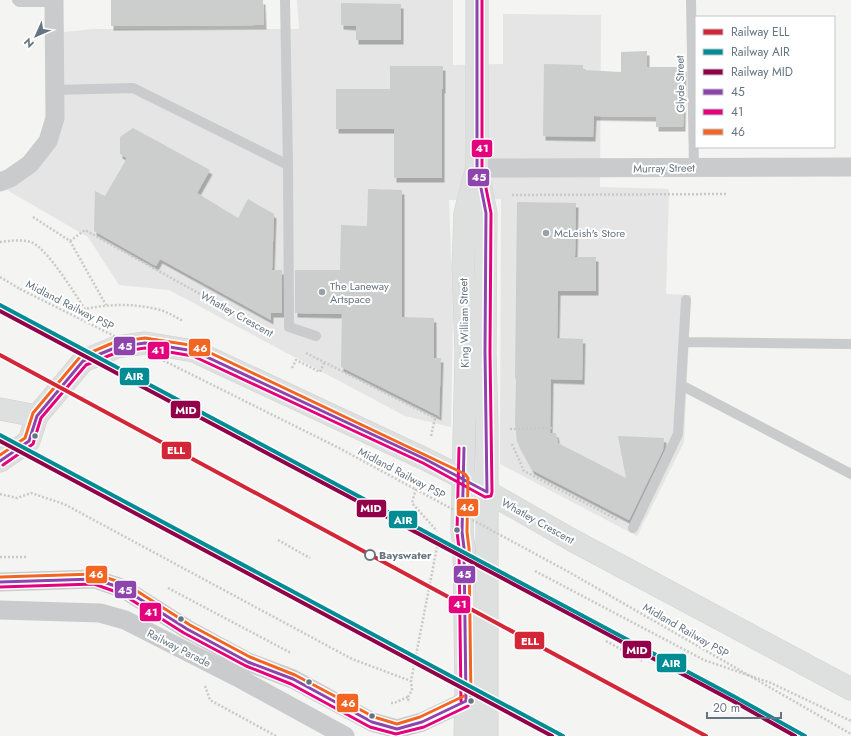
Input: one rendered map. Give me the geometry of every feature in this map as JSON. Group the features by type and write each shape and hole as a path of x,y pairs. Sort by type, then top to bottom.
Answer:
{"main road":[{"name":"King William Street","path":"477,0 477,168 486,213 485,352 497,428 487,492 487,736"},
{"name":"King William Street","path":"465,736 464,556 462,532 466,352 463,281 465,213 477,168"},
{"name":"Whatley Crescent","path":"0,461 29,441 36,416 84,361 117,347 145,343 194,350 464,478 579,544 851,689"},
{"path":"0,408 36,416"}],"street":[{"path":"0,182 10,178 30,164 48,141 55,118 54,1"},
{"name":"Murray Street","path":"477,168 851,167"},
{"name":"Railway Parade","path":"0,582 95,579 124,589 187,629 248,662 293,679 372,722 397,729 422,722 466,701"},
{"name":"Railway Parade","path":"0,610 100,613 125,620 237,677 345,736"}],"lane":[{"path":"17,0 19,2 54,1"},
{"path":"285,0 289,327 316,336"},
{"name":"Glyde Street","path":"691,0 694,167"},
{"path":"55,90 133,88 288,165"},
{"path":"633,528 678,434 686,300"},
{"path":"684,342 851,344"},
{"path":"681,385 851,474"}],"path":[{"path":"512,195 728,194"},
{"path":"34,217 70,241 106,305"},
{"name":"Whatley Crescent","path":"70,241 84,230 276,336"},
{"path":"0,242 13,240 31,242 48,256 85,309 106,305 139,306 161,310 183,321"},
{"name":"Midland Railway PSP","path":"0,277 20,289 339,448 567,571 851,734"},
{"path":"304,351 324,363 435,418"},
{"path":"292,368 296,360 320,372 324,363"},
{"path":"408,697 412,690 411,681 438,542 437,530 412,503 435,418 445,412"},
{"path":"497,428 553,428"},
{"path":"511,442 524,471 633,528"},
{"path":"310,477 343,496"},
{"path":"0,494 17,498 31,493 64,504 352,659 411,681"},
{"path":"278,540 310,558"},
{"path":"534,572 704,660 772,683 851,722"},
{"path":"606,641 642,661"},
{"path":"202,681 210,700 276,736"}],"shaded area":[{"path":"297,0 453,0 453,65 503,64 503,14 601,15 600,187 669,189 666,294 691,295 684,442 637,536 500,464 501,199 449,200 453,316 451,427 405,416 169,290 119,285 88,237 0,186 48,141 54,33 93,29 299,29"}],"building":[{"path":"111,0 263,0 264,25 111,26"},
{"path":"341,3 401,4 401,40 356,40 356,26 341,25"},
{"path":"647,51 647,67 684,67 683,127 656,127 656,117 594,116 593,137 543,136 544,64 583,65 583,70 621,72 621,52"},
{"path":"390,66 443,66 442,178 394,178 394,129 336,129 336,89 390,89"},
{"path":"133,128 210,170 197,193 238,218 248,199 274,214 272,270 282,270 282,313 271,313 271,320 160,259 156,266 94,231 95,191 105,196 127,158 120,154 120,137"},
{"path":"368,189 402,190 402,317 434,318 434,358 441,358 439,416 341,367 342,314 295,313 295,270 340,270 341,225 367,226"},
{"path":"517,202 576,203 575,257 596,257 596,291 558,291 557,338 583,339 582,380 551,379 550,433 556,433 558,443 626,478 618,436 664,438 663,450 629,520 532,470 517,442 515,423 515,378"}],"rail line":[{"name":"AIR","path":"0,305 735,697 805,736"},
{"name":"MID","path":"0,311 733,701 795,736"},
{"name":"ELL","path":"0,355 706,736"},
{"name":"AIR","path":"0,435 563,736"},
{"name":"MID","path":"0,441 552,736"}],"transit line":[{"name":"45","path":"0,461 29,441 37,416 83,361 117,347 145,343 194,351 425,459 487,492 485,352 486,213 477,168 477,0"},
{"name":"41","path":"3,465 33,444 41,418 86,365 118,352 145,348 193,356 423,463 485,497 491,496 491,213 482,168 482,0"},
{"name":"46","path":"0,455 25,438 33,413 80,357 115,342 145,338 196,346 465,474 468,478 467,532 469,548 471,701"},
{"name":"41","path":"459,448 457,532 459,548 461,701"},
{"name":"45","path":"464,448 462,532 464,548 466,701"},
{"name":"46","path":"0,577 95,574 126,584 190,625 250,657 295,675 374,717 397,724 420,717 464,696"},
{"name":"45","path":"0,582 95,579 124,589 187,629 248,662 293,679 372,722 397,729 422,722 466,701"},
{"name":"41","path":"0,587 94,584 122,594 184,633 246,666 291,684 370,727 396,734 424,727 468,706"}],"place":[{"name":"McLeish's Store","path":"546,233"},
{"name":"The Laneway Artspace","path":"322,292"},
{"name":"Bayswater","path":"370,555"}]}
